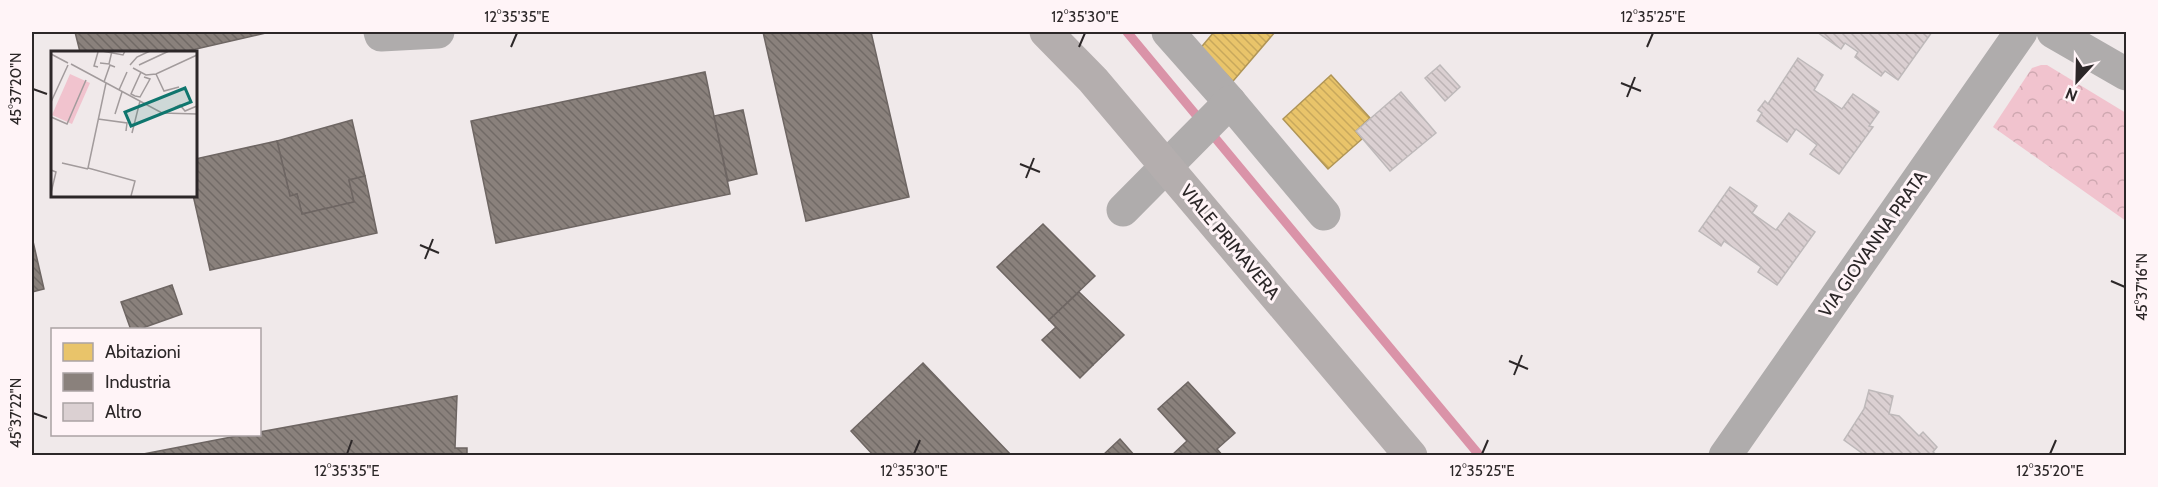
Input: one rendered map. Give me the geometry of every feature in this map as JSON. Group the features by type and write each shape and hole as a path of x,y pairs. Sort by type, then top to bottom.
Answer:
{"main road":[{"name":"VIALE PRIMAVERA","path":"1046,32 1174,158 1411,456"}],"street":[{"path":"380,32 381,35 438,32"},
{"path":"1168,32 1226,106 1324,214"},
{"name":"VIA GIOVANNA PRATA","path":"1725,456 2021,32"},
{"path":"2053,32 2127,74"},
{"path":"1123,210 1226,106"}],"green space":[{"path":"2047,65 2126,113 2126,221 1993,127 2032,68"}],"building: Abitazioni":[{"path":"1214,32 1275,32 1228,87 1193,57"},
{"path":"1331,75 1370,118 1356,131 1362,139 1328,169 1283,119"}],"building: Industria":[{"path":"75,32 270,32 187,51 80,51"},
{"path":"763,32 871,32 909,197 806,221"},
{"path":"705,72 730,194 496,243 471,121"},
{"path":"743,110 757,174 728,181 714,116"},
{"path":"352,120 365,176 349,180 354,202 302,214 297,194 290,196 277,141"},
{"path":"277,141 290,196 297,194 302,214 354,202 349,180 365,176 377,233 210,270 193,196 196,196 196,159"},
{"path":"1043,224 1095,276 1049,320 997,267"},
{"path":"32,237 44,289 32,292"},
{"path":"172,285 182,314 143,328 130,328 121,302"},
{"path":"1079,292 1124,335 1093,365 1049,320"},
{"path":"1056,327 1093,365 1080,378 1042,340"},
{"path":"923,363 1012,456 874,456 851,431"},
{"path":"1188,382 1235,433 1217,449 1223,456 1171,456 1187,441 1158,409"},
{"path":"457,396 455,448 467,448 467,456 133,456 237,436 261,436 261,432"},
{"path":"1120,439 1135,456 1102,456"}],"building: Altro":[{"path":"1817,32 1932,32 1898,80 1885,71 1881,76 1855,57 1858,52 1845,43 1841,49"},
{"path":"1798,58 1823,75 1814,90 1842,109 1853,94 1879,112 1869,126 1873,127 1839,174 1810,154 1817,145 1796,129 1787,142 1757,121 1762,113 1758,110 1765,101 1768,104"},
{"path":"1440,65 1460,87 1445,101 1425,78"},
{"path":"1401,92 1436,133 1390,171 1356,131"},
{"path":"1730,187 1757,206 1752,213 1776,230 1789,213 1815,232 1777,285 1758,272 1761,267 1724,241 1721,246 1699,231"},
{"path":"1869,390 1893,396 1889,414 1899,416 1919,436 1923,432 1937,447 1933,452 1938,456 1866,456 1844,440 1864,409"}],"waterway":[{"path":"1127,32 1480,456"}]}
